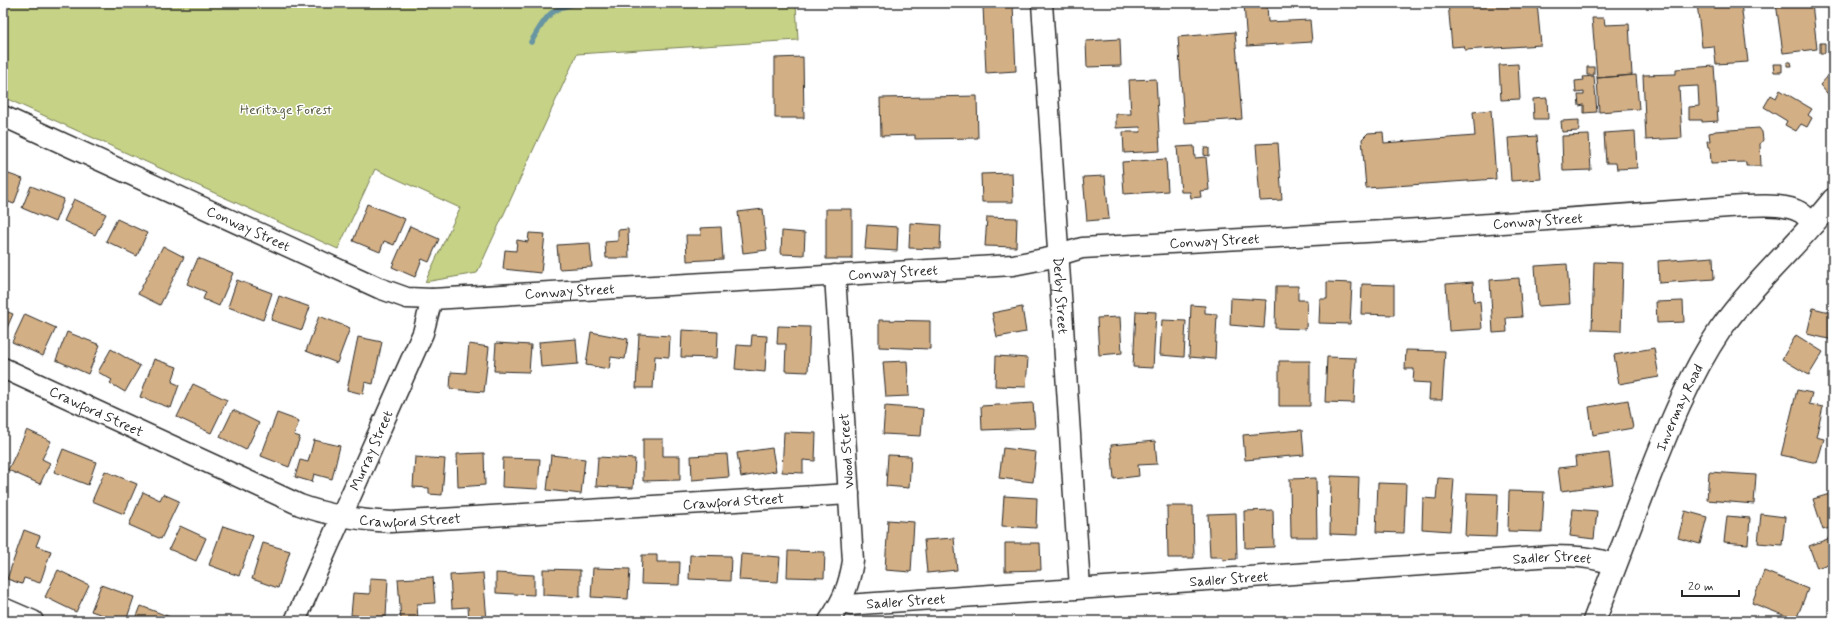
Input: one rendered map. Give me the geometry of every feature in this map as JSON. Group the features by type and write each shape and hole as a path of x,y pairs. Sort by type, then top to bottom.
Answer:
{"main road":[{"name":"Invermay Road","path":"1594,621 1667,432 1697,369 1721,330 1755,288 1814,224 1833,200"},
{"name":"Invermay Road","path":"1814,224 1833,212"}],"street":[{"name":"Derby Street","path":"1042,3 1080,588"},
{"name":"Conway Street","path":"3,116 379,288 407,298 432,299 1014,265 1059,255 1082,248 1419,229 1743,206 1775,206 1793,210 1799,212 1814,224"},
{"name":"Wood Street","path":"829,621 842,603 850,581 853,561 835,275"},
{"name":"Murray Street","path":"295,621 423,333 432,299"},
{"name":"Crawford Street","path":"3,368 300,505 321,513 342,518 391,522 849,494"},
{"name":"Sadler Street","path":"842,603 851,605 1553,556 1597,558 1616,565"},
{"path":"3,608 33,621"}],"green space":[{"name":"Heritage Forest","path":"3,3 796,3 798,40 577,54 477,273 425,282 460,208 375,169 338,249 3,97"}],"building":[{"path":"1244,3 1267,3 1268,22 1310,20 1312,42 1247,46"},
{"path":"1448,3 1537,3 1541,45 1465,50 1464,46 1452,47"},
{"path":"1697,3 1741,3 1748,62 1716,64 1714,46 1702,47"},
{"path":"1776,3 1812,3 1817,49 1783,53"},
{"path":"1013,5 1016,71 986,73 983,6"},
{"path":"1592,18 1604,18 1605,25 1629,24 1632,75 1597,78"},
{"path":"1235,32 1242,119 1184,123 1178,37"},
{"path":"1120,39 1121,66 1087,67 1086,41"},
{"path":"1820,43 1825,43 1825,53 1820,53"},
{"path":"803,57 804,118 775,118 775,58"},
{"path":"1787,62 1791,62 1792,66 1787,66"},
{"path":"1518,64 1520,99 1501,100 1499,65"},
{"path":"1773,64 1782,64 1782,72 1774,72"},
{"path":"1714,66 1718,121 1702,122 1702,120 1689,120 1689,107 1699,106 1698,86 1679,87 1682,138 1646,140 1643,75 1676,74 1676,69"},
{"path":"1587,67 1594,67 1594,75 1587,75"},
{"path":"1636,75 1639,109 1599,112 1597,78"},
{"path":"1829,75 1831,78 1833,76 1833,100 1820,85"},
{"path":"1594,76 1597,112 1584,113 1584,105 1579,106 1578,95 1584,95 1584,92 1576,93 1575,81 1584,80 1583,77"},
{"path":"1156,79 1160,151 1124,153 1123,132 1141,132 1140,127 1116,128 1116,114 1131,114 1129,80"},
{"path":"1780,90 1812,109 1808,115 1812,118 1807,127 1801,124 1796,131 1785,125 1787,121 1764,107 1771,95 1776,98"},
{"path":"977,96 978,138 915,139 915,135 881,136 880,98"},
{"path":"1547,98 1548,119 1534,119 1533,99"},
{"path":"1491,110 1496,179 1366,188 1362,139 1368,133 1383,132 1384,143 1475,136 1473,112"},
{"path":"1579,120 1579,131 1562,132 1561,121"},
{"path":"1759,128 1762,132 1763,140 1760,144 1761,166 1746,166 1746,162 1711,163 1710,147 1708,147 1707,141 1710,141 1709,133 1715,131"},
{"path":"1635,131 1637,168 1617,169 1616,163 1606,163 1604,133"},
{"path":"1589,135 1591,170 1563,171 1562,136"},
{"path":"1537,136 1541,179 1511,181 1508,138"},
{"path":"1278,143 1282,200 1260,201 1256,144"},
{"path":"1194,146 1195,158 1206,157 1209,190 1200,191 1201,197 1191,198 1190,192 1181,192 1177,147"},
{"path":"1204,148 1209,148 1209,156 1204,155"},
{"path":"1166,159 1168,191 1124,194 1122,162"},
{"path":"3,172 23,179 14,204 3,200"},
{"path":"1012,173 1013,202 982,202 981,174"},
{"path":"1105,176 1109,219 1087,221 1083,177"},
{"path":"31,186 64,199 55,222 22,208"},
{"path":"74,199 106,214 95,235 64,221"},
{"path":"367,204 405,219 394,245 384,241 380,252 353,241"},
{"path":"763,209 767,250 743,253 738,212"},
{"path":"826,209 852,209 852,259 826,259"},
{"path":"987,217 1017,218 1016,247 985,246"},
{"path":"117,219 147,233 137,256 106,241"},
{"path":"910,223 941,225 940,249 909,248"},
{"path":"867,225 898,227 897,251 865,249"},
{"path":"410,226 439,239 429,262 422,259 415,277 392,267"},
{"path":"721,227 723,259 687,261 686,235 701,235 700,228"},
{"path":"628,229 629,258 606,258 605,242 618,241 618,230"},
{"path":"782,231 805,233 804,255 781,254"},
{"path":"529,233 545,234 541,273 503,269 505,250 516,251 517,240 528,242"},
{"path":"590,243 592,267 559,269 557,245"},
{"path":"163,246 184,257 160,305 138,294"},
{"path":"1713,257 1714,279 1659,283 1658,261"},
{"path":"198,258 233,273 219,306 203,299 206,292 187,284"},
{"path":"1594,262 1623,263 1621,331 1592,330"},
{"path":"1567,264 1570,304 1538,306 1535,266"},
{"path":"1519,278 1522,317 1506,318 1507,332 1493,333 1490,280"},
{"path":"237,280 272,293 263,320 228,307"},
{"path":"1327,282 1352,283 1350,324 1319,323 1320,299 1327,299"},
{"path":"1473,282 1474,302 1480,301 1482,329 1449,331 1446,284"},
{"path":"1362,284 1394,285 1394,315 1361,314"},
{"path":"1276,286 1298,286 1298,300 1307,300 1306,329 1275,328"},
{"path":"279,296 310,307 302,330 271,320"},
{"path":"1231,298 1266,300 1264,328 1230,325"},
{"path":"1683,301 1684,322 1657,323 1656,302"},
{"path":"1191,305 1205,306 1205,313 1217,314 1215,359 1189,357"},
{"path":"1022,307 1026,332 997,337 992,313"},
{"path":"1813,308 1833,313 1833,340 1807,334"},
{"path":"3,310 13,314 3,337"},
{"path":"1136,311 1156,312 1153,368 1133,367"},
{"path":"25,314 56,328 43,356 12,342"},
{"path":"319,316 350,328 337,363 306,351"},
{"path":"1120,317 1122,353 1099,355 1097,318"},
{"path":"879,320 930,321 930,349 879,347"},
{"path":"1162,320 1186,321 1184,357 1160,355"},
{"path":"778,326 810,327 808,372 785,371 786,344 777,344"},
{"path":"682,330 718,332 717,358 681,357"},
{"path":"67,332 100,345 88,374 56,360"},
{"path":"591,332 628,339 625,359 611,357 609,369 586,365"},
{"path":"639,334 670,336 669,357 655,356 653,388 636,388"},
{"path":"752,335 767,336 765,372 735,369 737,345 751,346"},
{"path":"1796,335 1823,352 1809,375 1782,359"},
{"path":"358,337 382,342 373,384 365,382 363,394 347,390"},
{"path":"576,339 578,364 541,367 539,342"},
{"path":"496,343 531,345 529,372 494,371"},
{"path":"469,344 489,347 484,392 450,389 451,372 466,373"},
{"path":"1654,348 1659,377 1619,384 1614,355"},
{"path":"111,349 140,366 125,392 110,383 112,380 98,372"},
{"path":"1406,350 1445,351 1442,400 1429,400 1430,383 1413,382 1414,369 1405,369"},
{"path":"996,356 1028,358 1026,387 995,386"},
{"path":"1327,357 1356,358 1354,403 1325,402"},
{"path":"154,359 177,367 172,382 179,385 171,408 140,397"},
{"path":"907,361 909,396 886,397 883,362"},
{"path":"1279,361 1310,361 1310,406 1279,406"},
{"path":"193,384 227,400 211,433 177,417"},
{"path":"1797,390 1812,393 1809,404 1823,407 1816,437 1824,439 1817,463 1781,455"},
{"path":"1628,400 1633,428 1593,435 1589,407"},
{"path":"1033,403 1035,428 982,430 981,406"},
{"path":"885,406 923,409 921,436 883,434"},
{"path":"233,410 259,423 246,450 220,437"},
{"path":"277,413 299,421 294,435 300,437 289,467 261,456"},
{"path":"27,430 51,441 42,459 50,463 40,484 8,470"},
{"path":"1302,430 1304,455 1245,460 1243,435"},
{"path":"784,432 816,433 815,461 803,460 803,473 782,472"},
{"path":"643,439 663,439 663,456 680,456 680,480 643,481"},
{"path":"314,440 340,446 332,479 314,474 312,482 295,477 300,460 308,462"},
{"path":"1155,441 1157,464 1138,465 1139,476 1114,479 1111,445"},
{"path":"772,448 776,471 741,477 737,453"},
{"path":"1003,448 1036,452 1033,482 999,478"},
{"path":"63,449 96,462 88,485 54,472"},
{"path":"484,453 485,485 458,487 457,454"},
{"path":"1609,453 1613,484 1561,491 1558,468 1576,466 1575,457"},
{"path":"727,454 729,477 692,480 691,456"},
{"path":"551,455 585,459 581,494 547,490"},
{"path":"888,455 911,456 909,488 886,486"},
{"path":"415,457 445,459 442,495 429,494 429,488 413,487"},
{"path":"598,457 635,459 633,488 596,486"},
{"path":"503,458 540,459 538,489 502,487"},
{"path":"105,471 137,484 124,514 92,501"},
{"path":"1709,472 1756,475 1754,504 1707,500"},
{"path":"1331,476 1359,477 1357,535 1330,534"},
{"path":"1316,478 1317,537 1291,537 1290,479"},
{"path":"1438,478 1454,479 1450,531 1422,529 1423,498 1436,499"},
{"path":"1378,483 1406,484 1404,533 1376,532"},
{"path":"1509,491 1544,492 1542,532 1508,531"},
{"path":"143,492 160,500 163,494 179,501 161,539 129,525"},
{"path":"1467,493 1498,494 1496,537 1465,536"},
{"path":"1833,493 1833,527 1823,530 1813,499"},
{"path":"1004,496 1037,498 1036,528 1002,526"},
{"path":"1167,506 1193,506 1194,558 1168,558"},
{"path":"1573,509 1597,511 1594,539 1570,536"},
{"path":"1273,510 1274,547 1245,548 1244,511"},
{"path":"1685,511 1707,517 1700,544 1678,538"},
{"path":"1236,513 1237,559 1223,560 1222,557 1210,557 1208,514"},
{"path":"1761,514 1785,517 1782,545 1758,543"},
{"path":"1727,516 1750,518 1748,544 1724,542"},
{"path":"888,520 914,522 911,572 885,570"},
{"path":"180,526 206,538 196,561 169,549"},
{"path":"223,526 253,536 239,576 209,565"},
{"path":"24,530 40,536 36,546 51,551 40,583 24,578 22,584 7,579"},
{"path":"1833,537 1833,562 1817,568 1809,546"},
{"path":"954,538 957,570 927,573 924,540"},
{"path":"263,543 290,551 278,588 252,579"},
{"path":"1005,543 1040,543 1041,570 1005,571"},
{"path":"788,551 825,552 824,578 787,577"},
{"path":"741,554 780,557 778,582 739,580"},
{"path":"642,555 657,555 657,562 680,562 679,585 641,584"},
{"path":"690,555 731,556 730,581 689,579"},
{"path":"593,568 630,569 628,599 591,597"},
{"path":"543,569 580,570 580,597 543,595"},
{"path":"58,570 89,585 76,612 45,597"},
{"path":"1764,571 1808,589 1796,620 1752,603"},
{"path":"483,573 487,620 469,621 468,607 452,608 450,575"},
{"path":"496,573 534,575 534,595 496,593"},
{"path":"433,577 435,603 417,604 418,621 401,621 398,579"},
{"path":"370,578 388,579 386,617 351,615 353,593 370,594"},
{"path":"101,585 134,597 126,621 120,621 91,611"},
{"path":"141,606 170,617 168,621 135,621"}],"waterway":[{"path":"531,42 540,26 549,15 560,8 578,3"}]}
